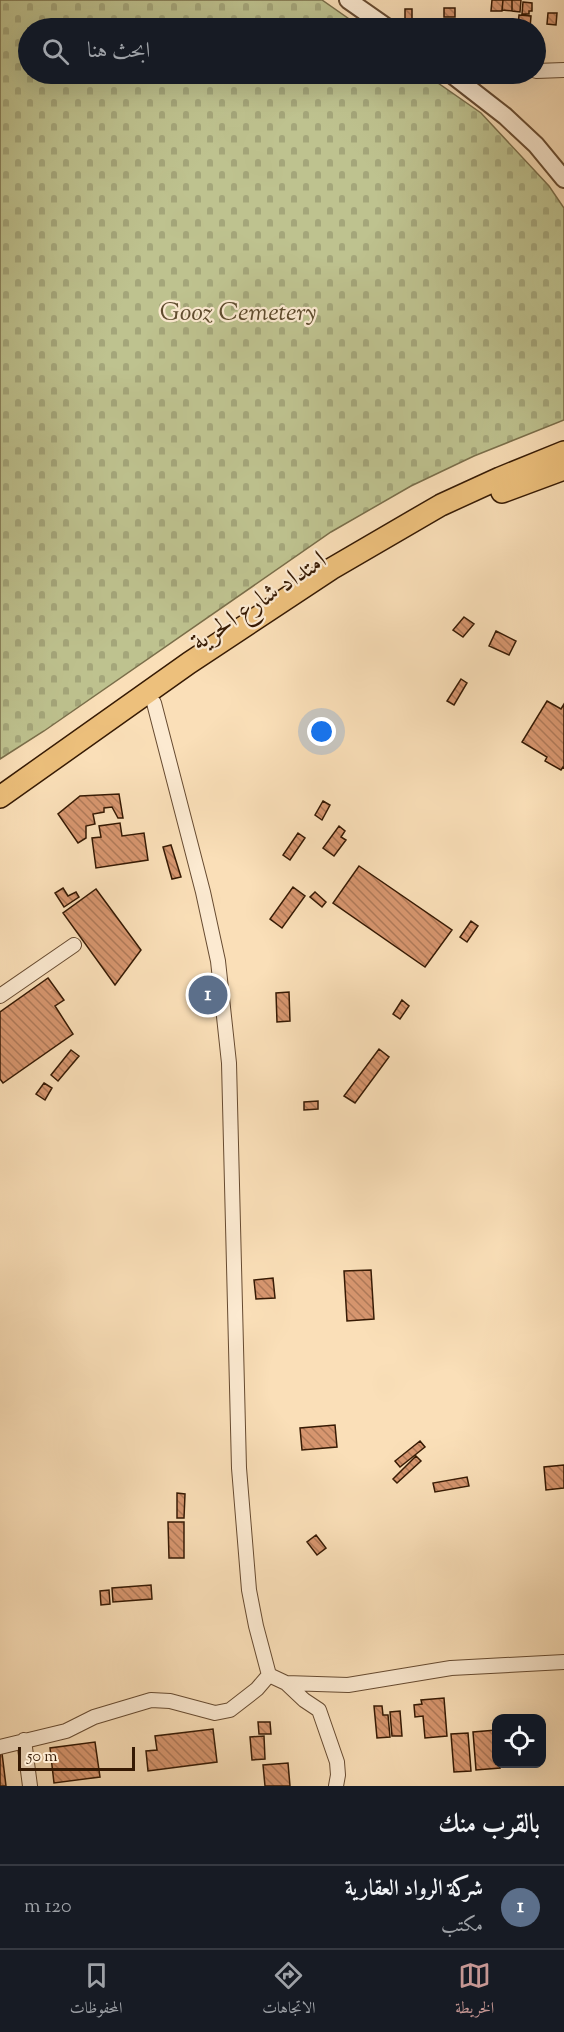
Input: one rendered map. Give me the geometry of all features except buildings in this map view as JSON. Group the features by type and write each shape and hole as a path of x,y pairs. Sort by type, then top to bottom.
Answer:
{"main road":[{"path":"0,797 189,663 331,569 441,505 564,452"},
{"name":"امتداد شارع الحرية","path":"0,809 339,577 399,542 475,503 564,470"}],"street":[{"path":"348,0 374,18"},
{"path":"546,71 564,70"},
{"path":"464,84 536,145 564,179"},
{"path":"154,703 203,892 218,961 229,1063 239,1468 249,1590 269,1675 286,1683 319,1710 337,1762 336,1786"},
{"path":"0,996 74,945"},
{"path":"286,1683 348,1685 451,1668 564,1662"},
{"path":"0,1747 66,1731 94,1717 151,1700 170,1701 215,1713 230,1710 257,1689 269,1675"},
{"path":"24,1740 30,1786"}],"green space":[{"name":"Gooz Cemetery","path":"0,0 322,0 348,18 18,18 18,84 439,84 481,113 549,186 564,208 564,420 474,456 411,486 331,532 0,759"}],"place":[{"name":"شركة الرواد العقارية","path":"208,995"}]}
